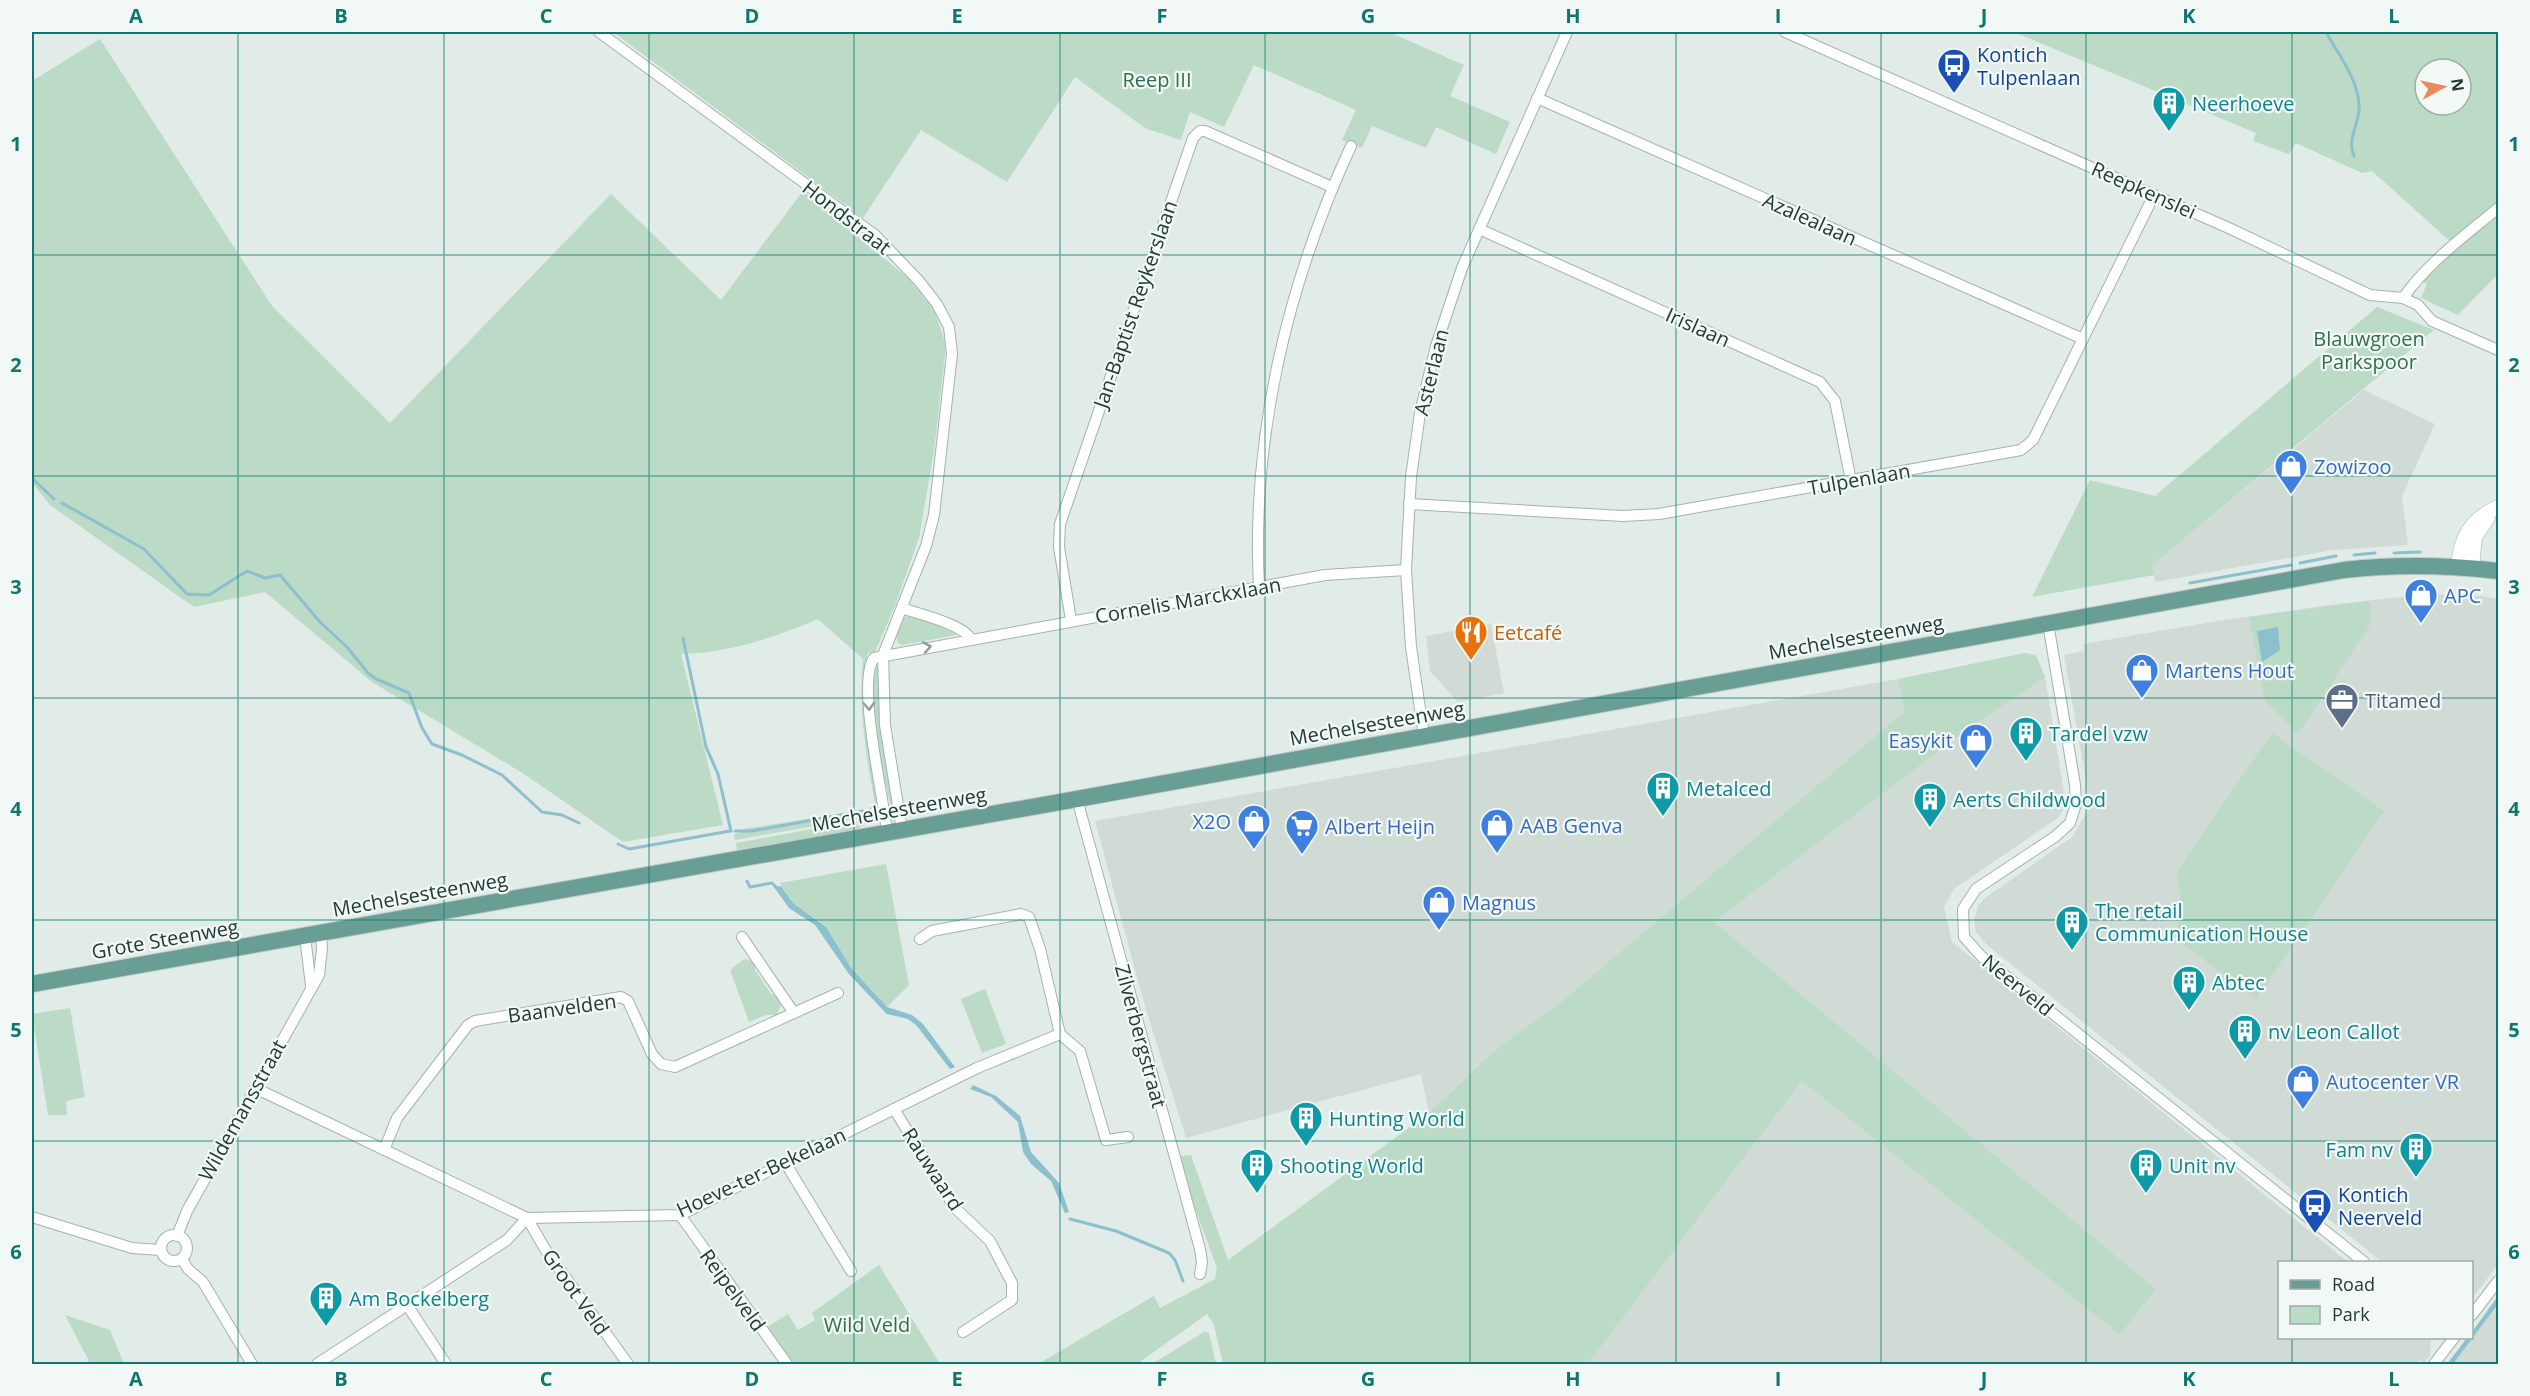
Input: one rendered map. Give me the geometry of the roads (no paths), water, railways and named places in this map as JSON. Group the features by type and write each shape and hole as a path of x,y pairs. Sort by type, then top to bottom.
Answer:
{"main road":[{"name":"Mechelsesteenweg","path":"313,934 1077,799 2344,570 2397,566 2499,571"},
{"name":"Grote Steenweg","path":"32,984 313,934"}],"street":[{"name":"Hondstraat","path":"599,32 875,236 919,281 942,313 951,332 952,354 934,514 926,546 884,655 885,725 895,831"},
{"name":"Asterlaan","path":"1424,736 1411,647 1406,570 1409,504 1415,447 1429,371 1452,296 1479,229 1567,32"},
{"name":"Reepkenslei","path":"1785,32 2154,195 2370,295 2403,298"},
{"name":"Azalealaan","path":"1537,98 2083,339"},
{"name":"Jan-Baptist Reykerslaan","path":"1071,620 1059,548 1060,524 1192,138 1200,131 1205,131 1332,187"},
{"path":"1259,587 1258,525 1261,479 1274,385 1293,299 1311,243 1332,187 1351,146"},
{"name":"Tulpenlaan","path":"1409,504 1568,514 1651,515 2015,452 2025,448 2033,440 2154,195"},
{"path":"2499,208 2434,262 2417,278 2403,298 2418,305 2432,321 2499,350"},
{"name":"Irislaan","path":"1479,229 1820,382 1835,401 1851,481"},
{"path":"2465,568 2465,533 2473,522 2499,507"},
{"name":"Cornelis Marckxlaan","path":"884,655 1338,573 1406,570"},
{"path":"902,608 957,628 968,634 971,639"},
{"name":"Neerveld","path":"2048,623 2075,785 2076,804 2070,822 2055,836 1976,889 1963,909 1964,937 1982,957 2362,1261"},
{"name":"Zilverbergstraat","path":"1077,799 1200,1249 1202,1262 1200,1274"},
{"path":"920,939 932,931 1021,914 1027,915 1040,950 1060,1034 1080,1051 1106,1140 1128,1137"},
{"path":"311,986 313,934"},
{"name":"Wildemansstraat","path":"161,1250 165,1239 177,1236 187,1211 316,980 321,968 313,934"},
{"path":"742,937 794,1013"},
{"name":"Baanvelden","path":"384,1150 398,1118 468,1025 475,1021 621,997 628,1001 652,1054 660,1064 675,1067 838,993"},
{"name":"Hoeve-ter-Bekelaan","path":"255,1088 527,1218 680,1215 977,1068 1060,1034"},
{"name":"Rauwaard","path":"894,1109 956,1208 990,1241 1012,1283 1012,1300 963,1332"},
{"path":"786,1164 851,1271"},
{"name":"Reipelveld","path":"680,1215 787,1365"},
{"path":"32,1217 132,1248 161,1250 167,1259 177,1261 185,1255 187,1246 177,1236"},
{"path":"317,1365 507,1240 527,1218"},
{"name":"Groot Veld","path":"527,1218 545,1249 628,1365"},
{"path":"182,1259 188,1269 203,1282 252,1365"},
{"path":"2473,1315 2499,1281"},
{"path":"407,1305 446,1365"},
{"path":"2434,1365 2453,1339"}],"water":[{"path":"2278,627 2280,650 2262,662 2257,631"},
{"path":"781,886 793,903 826,927 851,968 887,1007 912,1015 923,1024 955,1067 950,1069 917,1026 908,1019 887,1014 882,1009 849,974 815,925 789,908 774,887"},
{"path":"973,1085 996,1096 1020,1116 1031,1152 1059,1183 1069,1212 1065,1213 1051,1181 1031,1164 1023,1152 1018,1122 991,1097 970,1089"},
{"path":"2498,1296 2498,1304 2473,1337 2473,1331"},
{"path":"2466,1339 2472,1339 2453,1364 2447,1364"}],"waterway":[{"path":"2326,32 2347,67 2358,95 2359,111 2352,143 2354,156"},
{"path":"32,478 54,499"},
{"path":"62,503 144,549 187,594 209,595 247,571 265,578 280,575 368,673 376,679 409,693 422,728 432,744 462,755 502,775 542,812 562,815 579,823"},
{"path":"2394,553 2420,552"},
{"path":"2354,555 2375,553"},
{"path":"2300,563 2336,556"},
{"path":"2190,583 2291,565"},
{"path":"683,638 706,747 718,774 731,831"},
{"path":"735,831 752,831 863,811"},
{"path":"618,844 629,849 730,831"},
{"path":"747,881 750,887 772,883 777,888"},
{"path":"1070,1219 1116,1231 1169,1253 1175,1260 1183,1281"}],"place":[{"name":"Kontich Tulpenlaan","path":"1954,94"},
{"name":"Neerhoeve","path":"2169,132"},
{"name":"Zowizoo","path":"2291,495"},
{"name":"APC","path":"2421,624"},
{"name":"Eetcafé","path":"1471,661"},
{"name":"Martens Hout","path":"2142,699"},
{"name":"Titamed","path":"2342,729"},
{"name":"Tardel vzw","path":"2026,762"},
{"name":"Easykit","path":"1976,769"},
{"name":"Metalced","path":"1663,817"},
{"name":"Aerts Childwood","path":"1930,828"},
{"name":"X2O","path":"1254,850"},
{"name":"AAB Genva","path":"1497,854"},
{"name":"Albert Heijn","path":"1302,855"},
{"name":"Magnus","path":"1439,931"},
{"name":"The retail Communication House","path":"2072,951"},
{"name":"Abtec","path":"2189,1011"},
{"name":"nv Leon Callot","path":"2245,1060"},
{"name":"Autocenter VR","path":"2303,1110"},
{"name":"Hunting World","path":"1306,1147"},
{"name":"Fam nv","path":"2416,1178"},
{"name":"Shooting World","path":"1257,1194"},
{"name":"Unit nv","path":"2146,1194"},
{"name":"Kontich Neerveld","path":"2315,1234"},
{"name":"Am Bockelberg","path":"326,1327"}],"park label":[{"name":"Reep III","path":"1157,79"},
{"name":"Blauwgroen Parkspoor","path":"2369,350"},
{"name":"Wild Veld","path":"867,1324"}]}
